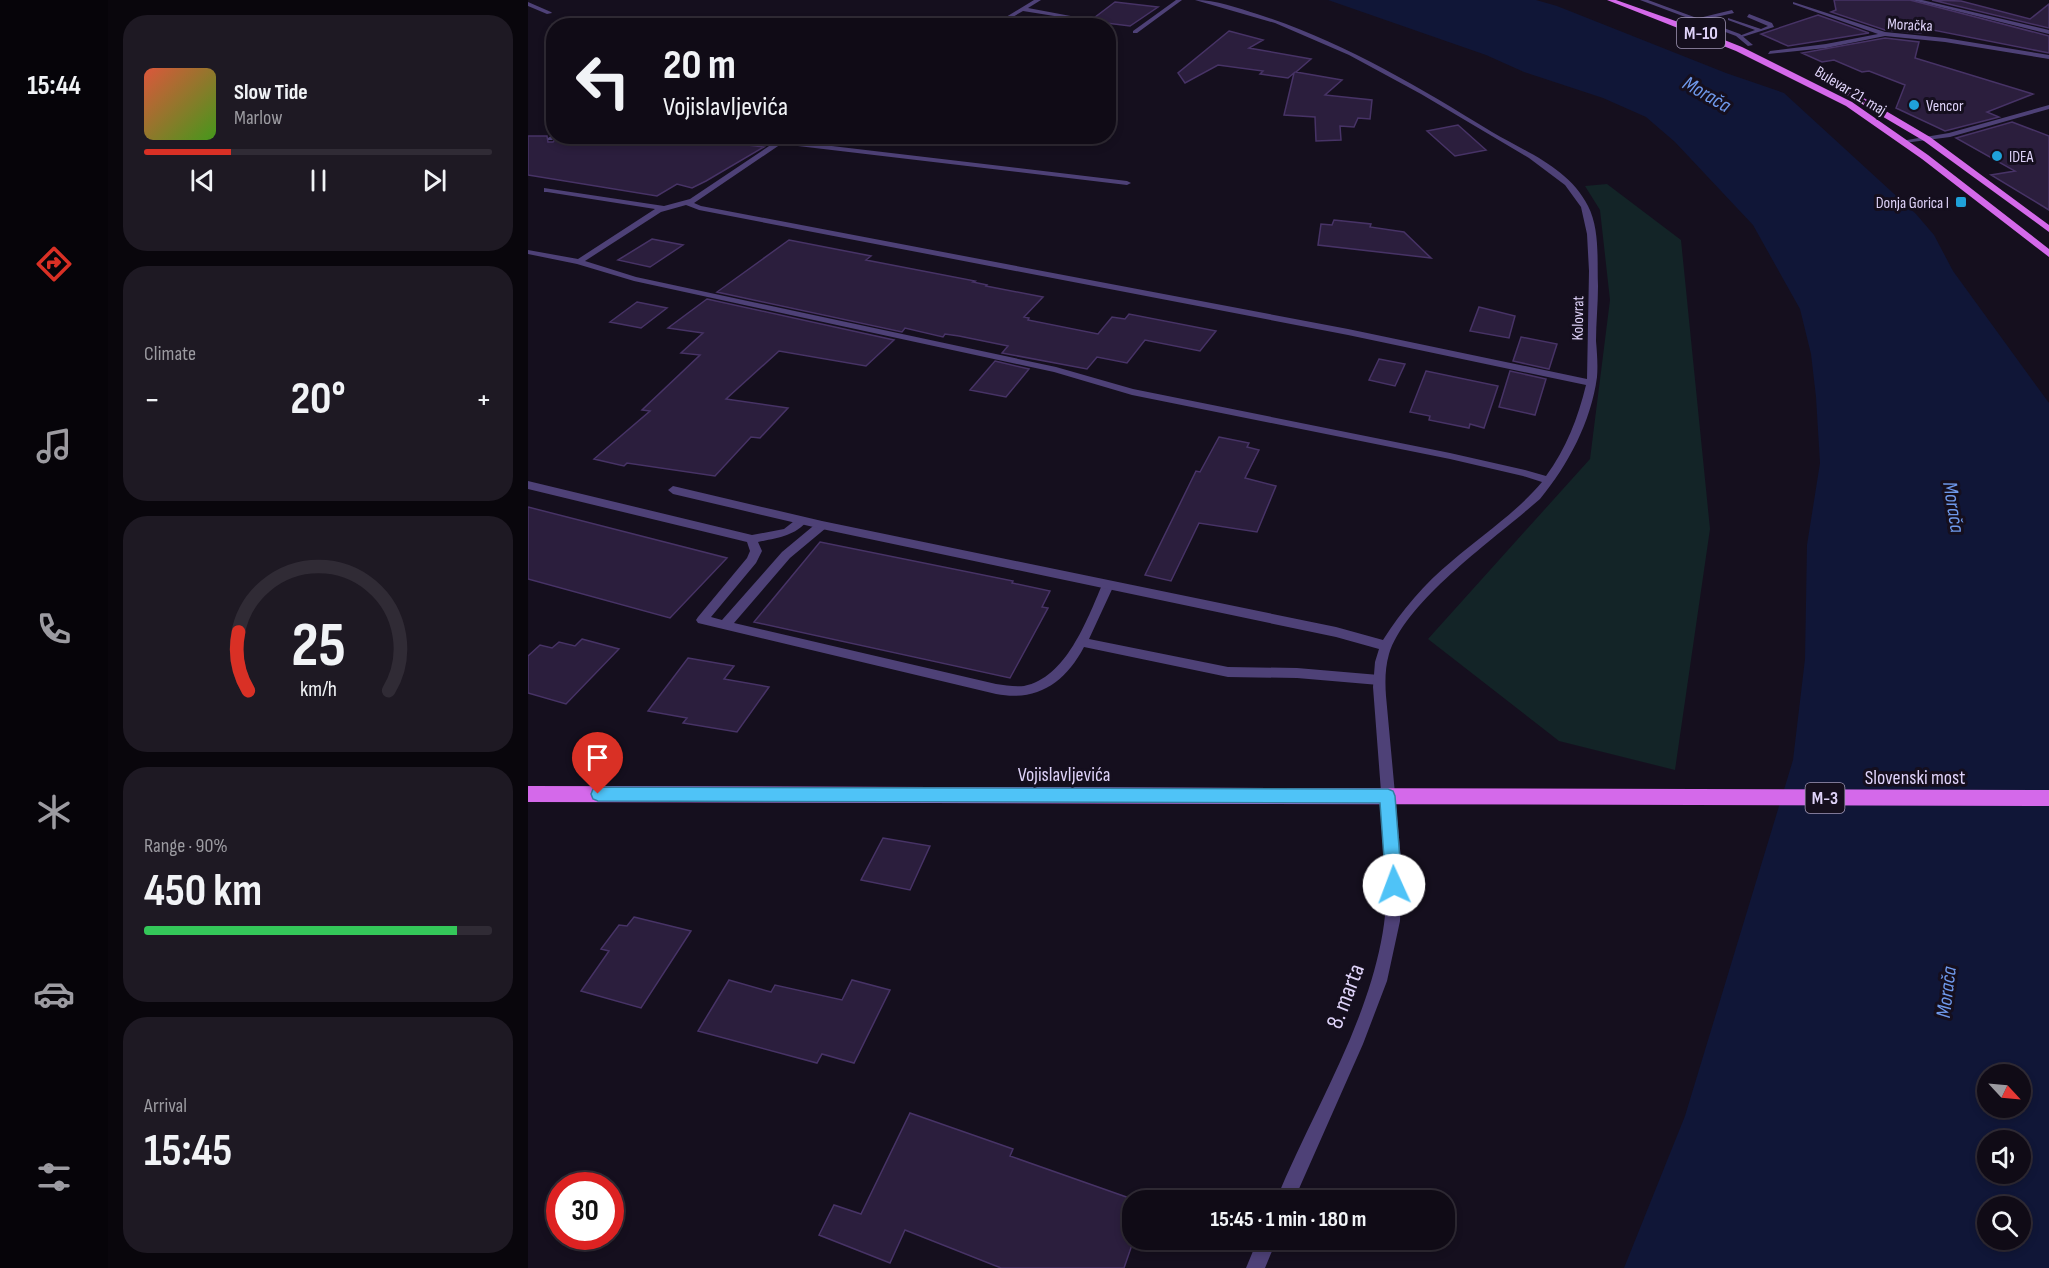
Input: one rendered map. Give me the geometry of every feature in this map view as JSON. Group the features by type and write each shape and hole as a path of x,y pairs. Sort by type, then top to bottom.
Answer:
{"main road":[{"name":"Bulevar 21. maj","path":"1610,0 1682,25 1781,68 1848,104 1904,141 2049,254"},
{"name":"M-10","path":"1632,0 1783,59"},
{"name":"Bulevar 21. maj","path":"1842,89 1927,139 2049,229"},
{"name":"Vojislavljevića","path":"528,794 1601,798"},
{"name":"Slovenski most","path":"1601,798 2049,798"}],"street":[{"path":"1009,17 1038,0"},
{"path":"1135,32 1179,0"},
{"name":"Kolovrat","path":"1198,0 1274,19 1362,57 1422,90 1552,171 1566,183 1584,205 1591,229 1592,382 1570,448 1549,481 1527,505 1441,575 1412,606 1386,646 1379,680 1388,796"},
{"path":"1643,0 1741,37 1750,45"},
{"path":"1915,0 2049,32"},
{"path":"1795,3 1885,34"},
{"path":"528,4 549,13"},
{"path":"1022,9 1073,17"},
{"path":"1698,19 1732,12"},
{"path":"1741,37 1771,25 1749,16"},
{"path":"1730,19 1759,30"},
{"path":"1745,24 1760,20"},
{"name":"Moračka","path":"1770,52 1826,46 1885,34 1946,39 2049,57"},
{"path":"1904,141 1927,139 2002,122 2049,107"},
{"path":"547,190 663,208 687,203 777,144"},
{"path":"797,144 1127,183"},
{"path":"687,203 722,212 1348,332 1592,382"},
{"path":"579,262 663,208"},
{"path":"528,252 579,262 634,279 1063,372 1140,394 1450,456 1525,473 1549,481"},
{"path":"528,485 752,538 788,532 802,521"},
{"path":"673,490 802,521 1336,632 1386,646"},
{"path":"725,626 786,555 822,525"},
{"path":"752,538 756,551 753,560 702,620 1017,692 1045,685 1056,676 1082,642 1108,585"},
{"path":"1082,642 1228,672 1297,673 1379,680"},
{"name":"8. marta","path":"1289,1190 1366,1018 1386,958 1393,920 1394,885 1388,796"},
{"path":"1255,1268 1263,1250"}],"shaded area":[{"path":"1607,184 1681,240 1710,529 1675,770 1559,741 1428,639 1590,459 1610,300 1600,210 1585,186"}],"water":[{"name":"Morača","path":"1328,0 1536,0 1784,93 1916,214 1934,235 1953,271 2049,403 2049,1268 1624,1268 1685,1116 1793,760 1805,659 1807,545 1820,463 1816,397 1811,354 1800,309 1753,225 1675,142 1646,117 1603,98 1524,72 1486,55"}],"building":[{"path":"1834,0 1910,0 2049,36 2049,53 1923,28 1921,33 1885,30 1831,12 1836,10"},
{"path":"1932,0 1961,1 2030,19 2049,4 2049,28"},
{"path":"1115,2 1158,7 1130,26 1116,24 1116,18 1094,18"},
{"path":"1818,15 1869,33 1788,46 1761,34"},
{"path":"1229,31 1263,40 1249,48 1311,59 1296,72 1342,80 1325,95 1372,100 1370,119 1358,118 1354,127 1340,126 1341,140 1316,141 1315,117 1284,115 1294,73 1288,78 1260,74 1263,71 1218,65 1185,83 1178,73"},
{"path":"1885,38 1919,42 1915,58 2033,94 1987,112 1999,117 1945,131 1896,108 1905,85 1869,71 1862,72 1834,60 1822,62 1802,53"},
{"path":"2012,122 2049,136 2049,210 1991,175 2015,171 1956,138"},
{"path":"1458,125 1486,150 1455,156 1427,131"},
{"path":"528,136 546,136 546,144 739,144 764,147 692,188 677,184 657,196 528,175"},
{"path":"1334,220 1371,224 1370,227 1404,232 1431,258 1318,245 1321,224 1332,225"},
{"path":"652,239 683,245 650,267 618,260"},
{"path":"789,240 871,256 866,260 1043,297 1024,317 1029,318 1028,320 1098,334 1112,317 1125,319 1129,314 1216,331 1200,351 1145,340 1127,363 1097,357 1087,369 1002,353 1008,346 945,334 943,337 905,328 902,332 717,292"},
{"path":"707,299 894,340 866,366 779,351 726,399 788,408 760,438 751,437 715,476 627,463 624,466 594,459 650,411 642,410 700,355 681,353 703,333 668,328"},
{"path":"637,302 667,308 641,328 610,322"},
{"path":"1479,307 1515,316 1509,338 1470,331"},
{"path":"1521,337 1557,344 1549,369 1513,361"},
{"path":"1379,359 1405,364 1395,386 1369,380"},
{"path":"995,361 1029,369 1006,397 970,390"},
{"path":"1426,371 1498,386 1484,428 1470,424 1469,428 1429,420 1430,416 1410,412"},
{"path":"1510,371 1546,379 1535,415 1499,407"},
{"path":"1219,437 1249,443 1247,447 1259,450 1245,478 1276,486 1257,532 1199,523 1171,581 1145,575 1196,471 1200,472"},
{"path":"528,507 727,558 670,618 528,579"},
{"path":"820,542 1013,581 1012,583 1050,591 1042,607 1048,608 1010,678 754,622"},
{"path":"582,639 619,649 566,704 528,693 528,656 540,645 552,648 559,642 575,646"},
{"path":"688,658 734,666 724,679 769,687 737,732 683,723 687,718 648,711"},
{"path":"883,838 930,846 910,890 861,880"},
{"path":"634,917 691,931 641,1008 581,991 609,951 601,949 619,925 627,926"},
{"path":"729,980 771,992 775,985 842,1000 852,980 890,990 854,1063 822,1054 817,1063 698,1031"},
{"path":"910,1113 1013,1149 1010,1156 1122,1195 1122,1250 1130,1250 1124,1268 1001,1268 905,1230 890,1263 819,1235 834,1205 861,1214"}],"place":[{"name":"Vencor","path":"1914,105"},
{"name":"IDEA","path":"1997,156"},
{"name":"Donja Gorica I","path":"1961,202"}],"route":[{"path":"598,794 1388,796 1394,885"}]}
